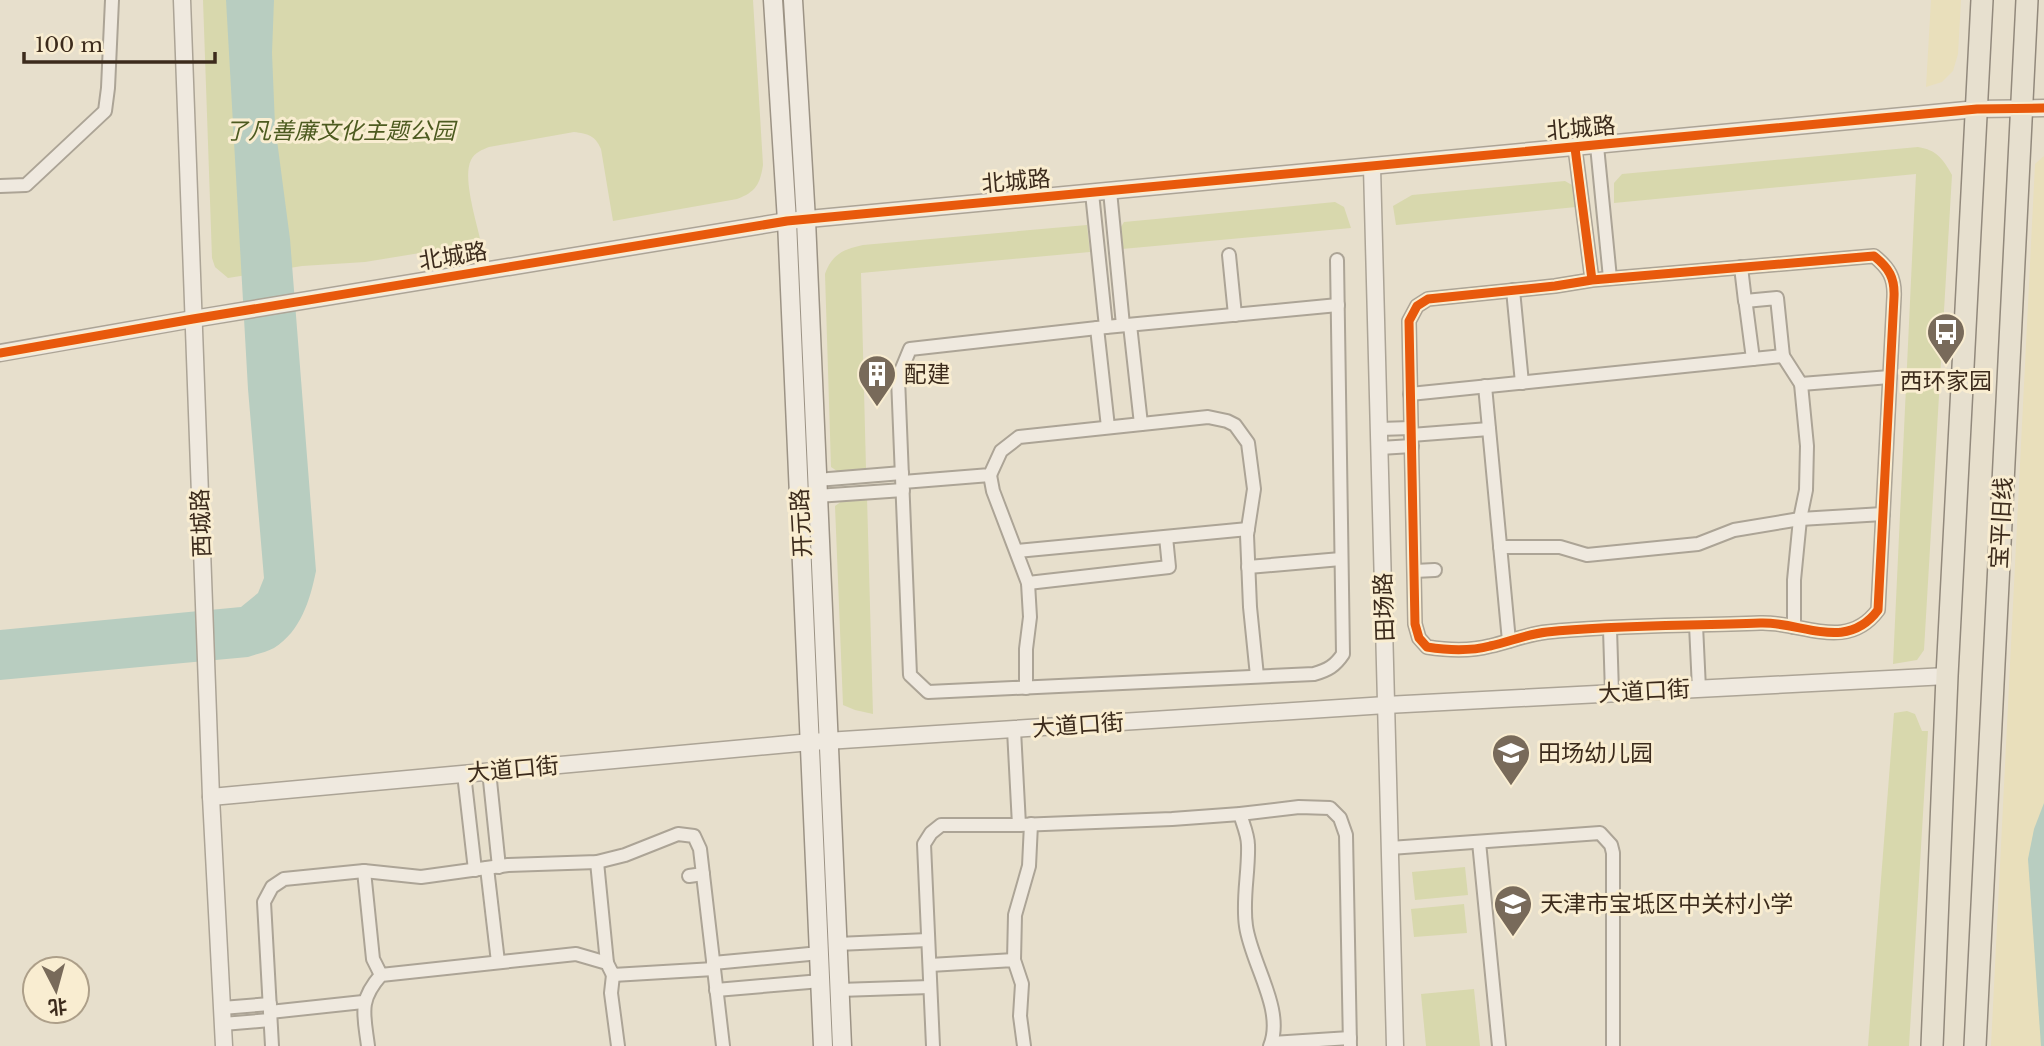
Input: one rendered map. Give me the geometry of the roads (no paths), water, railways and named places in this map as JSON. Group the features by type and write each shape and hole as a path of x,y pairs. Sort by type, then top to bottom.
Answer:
{"main road":[{"name":"开元路","path":"773,0 842,1046"},
{"name":"开元路","path":"793,0 806,219 817,488 823,1046"},
{"name":"宝平旧线","path":"1932,1046 1947,676 1982,0"},
{"name":"宝平旧线","path":"1975,1046 2026,0"}],"street":[{"path":"0,186 26,185 105,111 112,0"},
{"name":"西城路","path":"182,0 211,796 224,1046"},
{"name":"北城路","path":"0,353 193,318 787,221 1977,109 2044,108"},
{"path":"1597,146 1610,278"},
{"path":"1575,148 1592,280"},
{"name":"田场路","path":"1372,167 1395,1046"},
{"path":"1110,191 1141,424"},
{"path":"1092,193 1108,427"},
{"path":"1229,256 1235,315"},
{"path":"1874,256 1886,265 1895,281 1878,610 1871,620 1840,633 1813,632 1772,622 1545,632 1488,647 1427,647 1419,638 1415,624 1409,321 1417,306 1428,299 1610,278 1741,267 1874,256"},
{"path":"1337,260 1338,305 1341,559 1343,654 1337,663 1314,674 928,692 910,676 898,378 910,349 1102,327 1338,305"},
{"path":"1741,267 1753,359"},
{"path":"1513,290 1522,383"},
{"path":"1745,298 1745,301 1777,298 1783,356 1801,384 1807,446 1806,490 1800,519 1794,580 1794,627"},
{"path":"1410,394 1783,356"},
{"path":"1801,384 1890,377"},
{"path":"1485,386 1509,641"},
{"path":"1026,688 1026,649 1030,617 1028,583 993,491 990,475 1001,452 1019,437 1208,417 1235,425 1248,443 1254,489 1248,529 1248,567 1257,676"},
{"path":"1379,429 1411,437"},
{"path":"1380,447 1411,437 1489,429"},
{"path":"817,488 990,475"},
{"path":"1500,547 1560,547 1587,555 1698,544 1734,530 1800,519 1883,514"},
{"path":"1017,551 1248,529"},
{"path":"1028,583 1169,567 1166,537"},
{"path":"1248,567 1341,559"},
{"path":"1414,571 1434,570"},
{"path":"1696,625 1699,688"},
{"path":"1610,629 1612,693"},
{"name":"大道口街","path":"211,796 820,742 1387,705 1947,676"},
{"path":"1014,730 1029,866 1015,915 1014,960 1022,984 1020,1016 1024,1046"},
{"path":"487,868 489,771"},
{"path":"464,774 487,868 498,962"},
{"path":"933,1046 924,844 931,833 941,825 1240,814 1309,807 1330,808 1340,818 1346,835 1350,1042 1271,1044 1271,1001 1246,927 1248,844 1240,814"},
{"path":"1390,848 1600,833 1611,845 1613,1046"},
{"path":"272,1046 264,902 272,887 284,879 364,871 421,877 487,868 597,862 625,855 678,834 694,836 700,849 723,1046"},
{"path":"1479,842 1499,1046"},
{"path":"597,862 607,962 613,975 611,993 618,1046"},
{"path":"364,871 373,959 381,975"},
{"path":"689,876 703,874"},
{"path":"837,944 928,940"},
{"path":"613,975 820,953"},
{"path":"368,1046 363,1002 371,986 381,975 576,954 607,962"},
{"path":"930,965 1014,960"},
{"path":"716,990 821,981"},
{"path":"839,990 930,986"},
{"path":"223,1024 270,1012 363,1002"},
{"path":"222,1008 270,1012"}],"place":[{"name":"西环家园","path":"1946,366"},
{"name":"配建","path":"877,408"},
{"name":"田场幼儿园","path":"1511,787"},
{"name":"天津市宝坻区中关村小学","path":"1513,938"}],"park label":[{"name":"了凡善廉文化主题公园","path":"340,131"}]}
